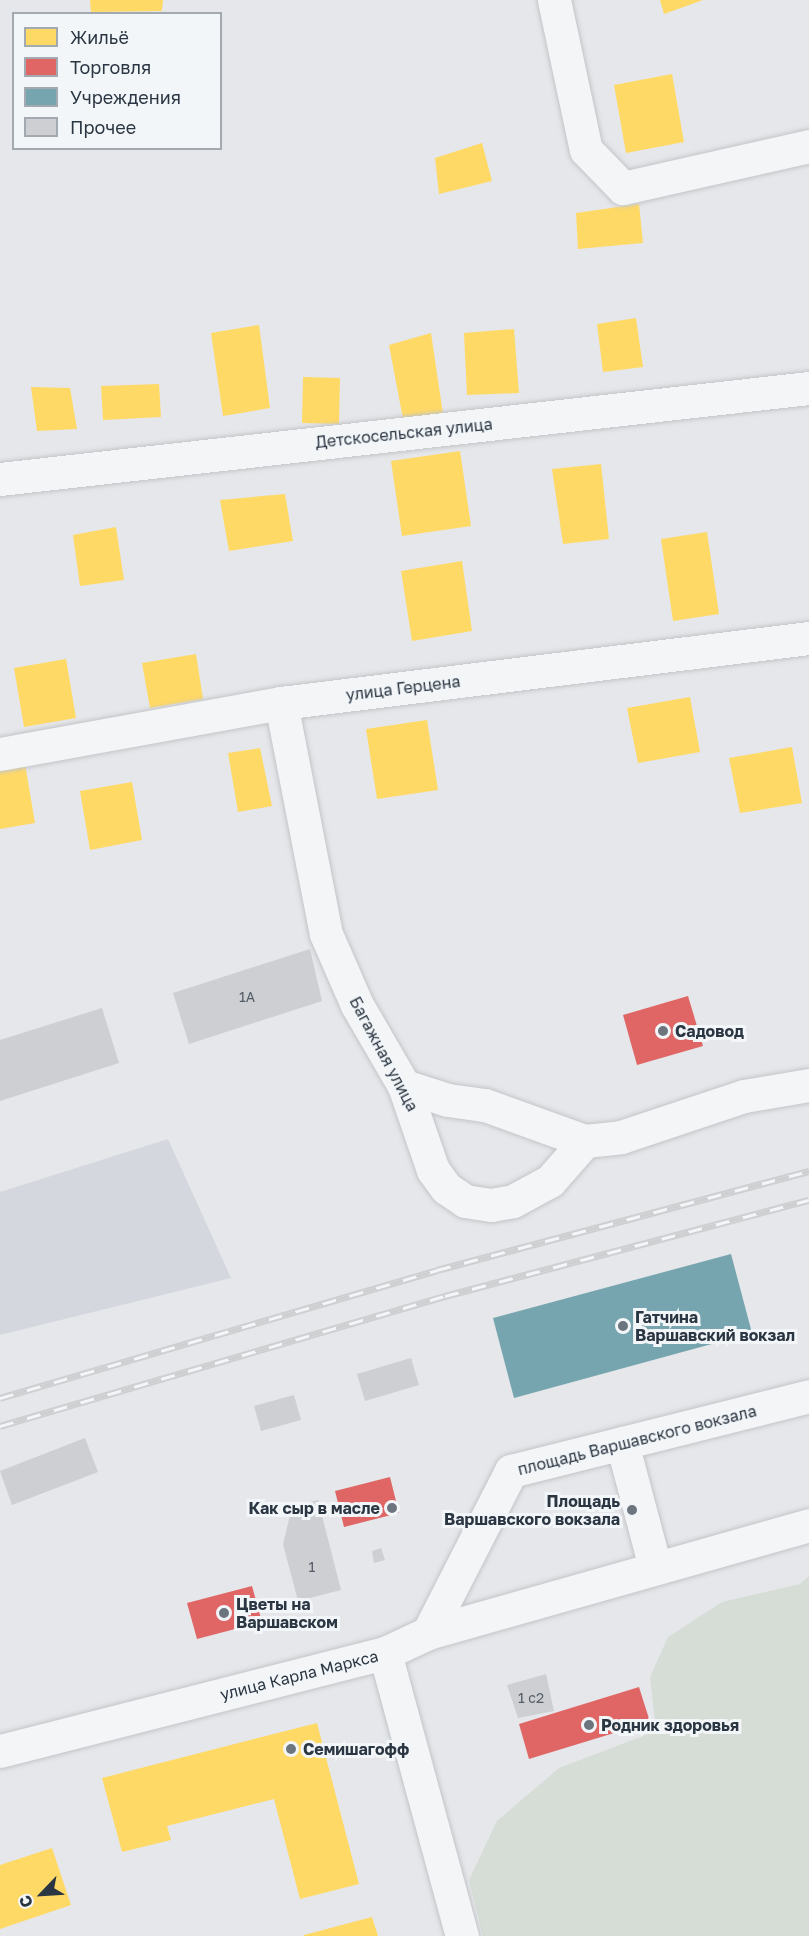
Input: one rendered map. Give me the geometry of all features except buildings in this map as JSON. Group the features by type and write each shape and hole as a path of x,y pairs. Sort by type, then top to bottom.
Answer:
{"street":[{"path":"554,0 586,150 623,188 809,147"},
{"name":"Детскосельская улица","path":"0,479 809,388"},
{"name":"улица Герцена","path":"0,754 281,703 809,638"},
{"name":"Багажная улица","path":"281,703 326,934 357,1005 404,1086 425,1138 433,1170 446,1188 465,1201 491,1205 513,1201 550,1181 585,1141"},
{"path":"404,1086 448,1100 485,1105 585,1141 621,1137 744,1096 809,1085"},
{"path":"425,1138 436,1113 448,1100"},
{"name":"площадь Варшавского вокзала","path":"428,1633 512,1471 809,1396"},
{"path":"622,1443 655,1567"},
{"path":"385,1653 428,1633 655,1567 809,1526"},
{"name":"улица Карла Маркса","path":"0,1751 385,1653 462,1936"}],"shaded area":[{"path":"168,1139 231,1278 0,1335 0,1192"},
{"path":"809,1576 809,1936 483,1936 469,1880 497,1821 559,1768 656,1731 650,1677 668,1637 722,1602 800,1584"}],"railway":[{"path":"0,1398 437,1270 809,1171"},
{"path":"0,1426 445,1296 809,1200"}],"place":[{"name":"Садовод","path":"663,1031"},
{"name":"Гатчина Варшавский вокзал","path":"623,1326"},
{"name":"Как сыр в масле","path":"392,1508"},
{"name":"Площадь Варшавского вокзала","path":"632,1510"},
{"name":"Цветы на Варшавском","path":"224,1613"},
{"name":"Родник здоровья","path":"589,1725"},
{"name":"Семишагофф","path":"291,1749"}]}
